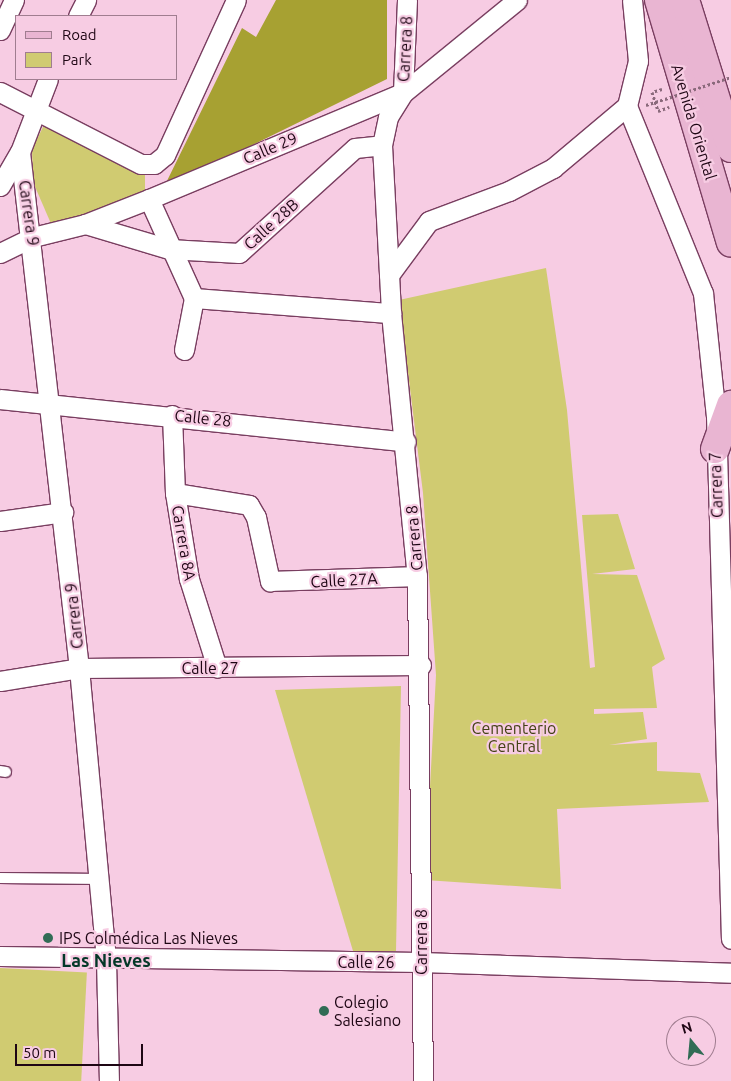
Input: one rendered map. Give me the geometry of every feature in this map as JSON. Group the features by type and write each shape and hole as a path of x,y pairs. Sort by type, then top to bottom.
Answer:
{"main road":[{"name":"Avenida Oriental","path":"659,0 731,243"},
{"name":"Avenida Oriental","path":"685,0 731,148"},
{"path":"715,448 731,388"}],"street":[{"path":"0,30 14,0"},
{"path":"78,15 86,0"},
{"path":"0,92 141,164 154,164 165,155 236,0"},
{"name":"Carrera 8","path":"407,0 402,93 388,117 382,144 391,313 406,442 417,576 421,665 423,1081"},
{"name":"Calle 29","path":"0,253 33,237 85,224 149,199 402,93 517,0"},
{"path":"632,0 638,61 627,106 703,293 724,411"},
{"path":"0,186 20,152 34,110 48,80"},
{"path":"389,275 429,221 509,191 553,168 627,106"},
{"name":"Calle 28B","path":"85,224 169,249 239,253 355,148 382,144"},
{"name":"Carrera 9","path":"20,152 33,237 80,668 106,960 109,1081"},
{"path":"149,199 169,249 194,298 184,350"},
{"path":"194,298 391,313"},
{"name":"Calle 28","path":"0,399 172,414 406,442"},
{"name":"Carrera 8A","path":"172,414 175,493 189,579 217,668"},
{"name":"Carrera 7","path":"715,448 731,939"},
{"name":"Calle 27A","path":"175,493 249,504 256,517 270,581 417,576"},
{"path":"0,521 63,512"},
{"name":"Calle 27","path":"0,681 80,668 421,665"},
{"name":"Calle 26","path":"0,956 106,960 421,962 731,973"}],"lane":[{"path":"0,878 99,879"}],"path":[{"path":"666,99 731,77"},
{"path":"652,92 658,111"}],"green space":[{"path":"44,125 145,171 145,193 52,226 33,182 32,149"},
{"name":"Cementerio Central","path":"546,268 567,410 590,668 595,667 582,515 618,514 635,569 592,574 637,575 665,659 652,667 657,708 594,709 594,714 643,712 647,739 609,745 657,742 657,771 700,773 709,802 557,809 561,889 425,880 436,675 423,493 399,300"},
{"path":"401,686 396,951 353,951 275,690"},
{"path":"0,968 87,973 81,1081 0,1081"}],"shaded area":[{"path":"276,0 387,0 387,79 163,189 242,28 256,37"}],"place":[{"name":"IPS Colmédica Las Nieves","path":"48,938"},
{"name":"Colegio Salesiano","path":"324,1011"}],"district":[{"name":"Las Nieves","path":"106,960"}]}
